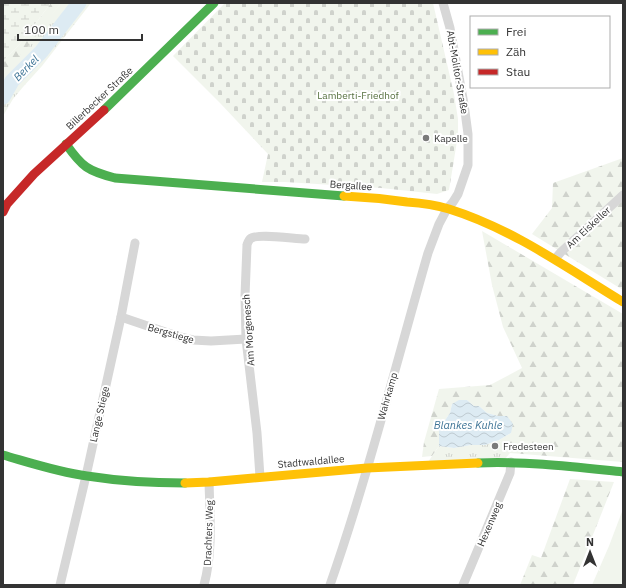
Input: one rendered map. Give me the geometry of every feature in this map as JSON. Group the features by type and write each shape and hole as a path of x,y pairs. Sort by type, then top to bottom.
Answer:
{"street":[{"name":"Billerbecker Straße","path":"3,212 7,204 34,174 114,101 214,3"},
{"name":"Abt-Molitor-Straße","path":"443,3 450,28 459,75 468,134 468,165 458,194 447,209"},
{"name":"Bergallee","path":"66,144 77,158 89,169 115,178 376,198 432,205 447,209 498,228 527,243 623,302"},
{"name":"Am Eiskeller","path":"555,259 623,195"},
{"name":"Wahrkamp","path":"330,585 367,468 428,254 439,224 447,209"},
{"name":"Am Morgenesch","path":"260,477 257,433 246,339 245,270 247,245 249,239 264,236 306,239"},
{"name":"Lange Stiege","path":"60,585 121,317 134,243"},
{"name":"Bergstiege","path":"121,317 194,340 211,341 246,339"},
{"name":"Stadtwaldallee","path":"3,455 45,467 86,476 166,483 209,482 430,464 511,462 623,472"},
{"name":"Hexenweg","path":"463,585 510,473 511,462"},
{"name":"Drachters Weg","path":"204,585 209,554 211,520 209,482"}],"green space":[{"path":"3,3 51,3 19,45 3,61"},
{"path":"51,3 61,3 25,50 3,74 3,61 19,45"},
{"path":"61,3 70,3 31,54 13,72 3,85 3,74"},
{"path":"85,3 91,3 42,66 13,99 3,116 3,106 16,86 40,63"},
{"name":"Lamberti-Friedhof","path":"225,3 433,3 454,94 458,119 458,135 449,190 437,194 381,188 262,182 268,154 173,56"},
{"path":"623,158 623,290 532,234 552,208 553,183"},
{"path":"482,231 623,314 623,462 510,453 499,440 511,433 507,416 498,416 487,413 479,406 474,406 467,400 452,404 450,413 439,429 439,446 432,456 422,457 424,442 439,389 490,385 522,368 503,327 492,285"},
{"path":"499,440 510,453 505,459 428,462 439,446 454,448 471,445 485,445"},
{"path":"570,479 614,482 573,585 520,585 532,555 541,558"},
{"path":"623,509 623,585 592,585 609,546"}],"water":[{"name":"Blankes Kuhle","path":"459,400 467,400 474,406 479,406 487,413 498,416 507,416 513,424 511,433 499,440 485,445 471,445 454,448 439,446 439,429 450,413 452,404"}],"waterway":[{"name":"Berkel","path":"3,97 12,81 41,52 79,3"}],"traffic: fast":[{"path":"104,110 214,3"},
{"path":"66,144 86,167 98,173 115,178 344,196"},
{"path":"3,455 55,470 87,476 160,483 185,483"},
{"path":"478,463 569,466 623,472"}],"traffic: slow":[{"path":"344,196 428,204 473,217 539,250 623,302"},
{"path":"185,483 367,468 478,463"}],"traffic: jam":[{"path":"3,212 7,204 34,174 104,110"}],"place":[{"name":"Kapelle","path":"426,138"},
{"name":"Fredesteen","path":"495,446"}]}
